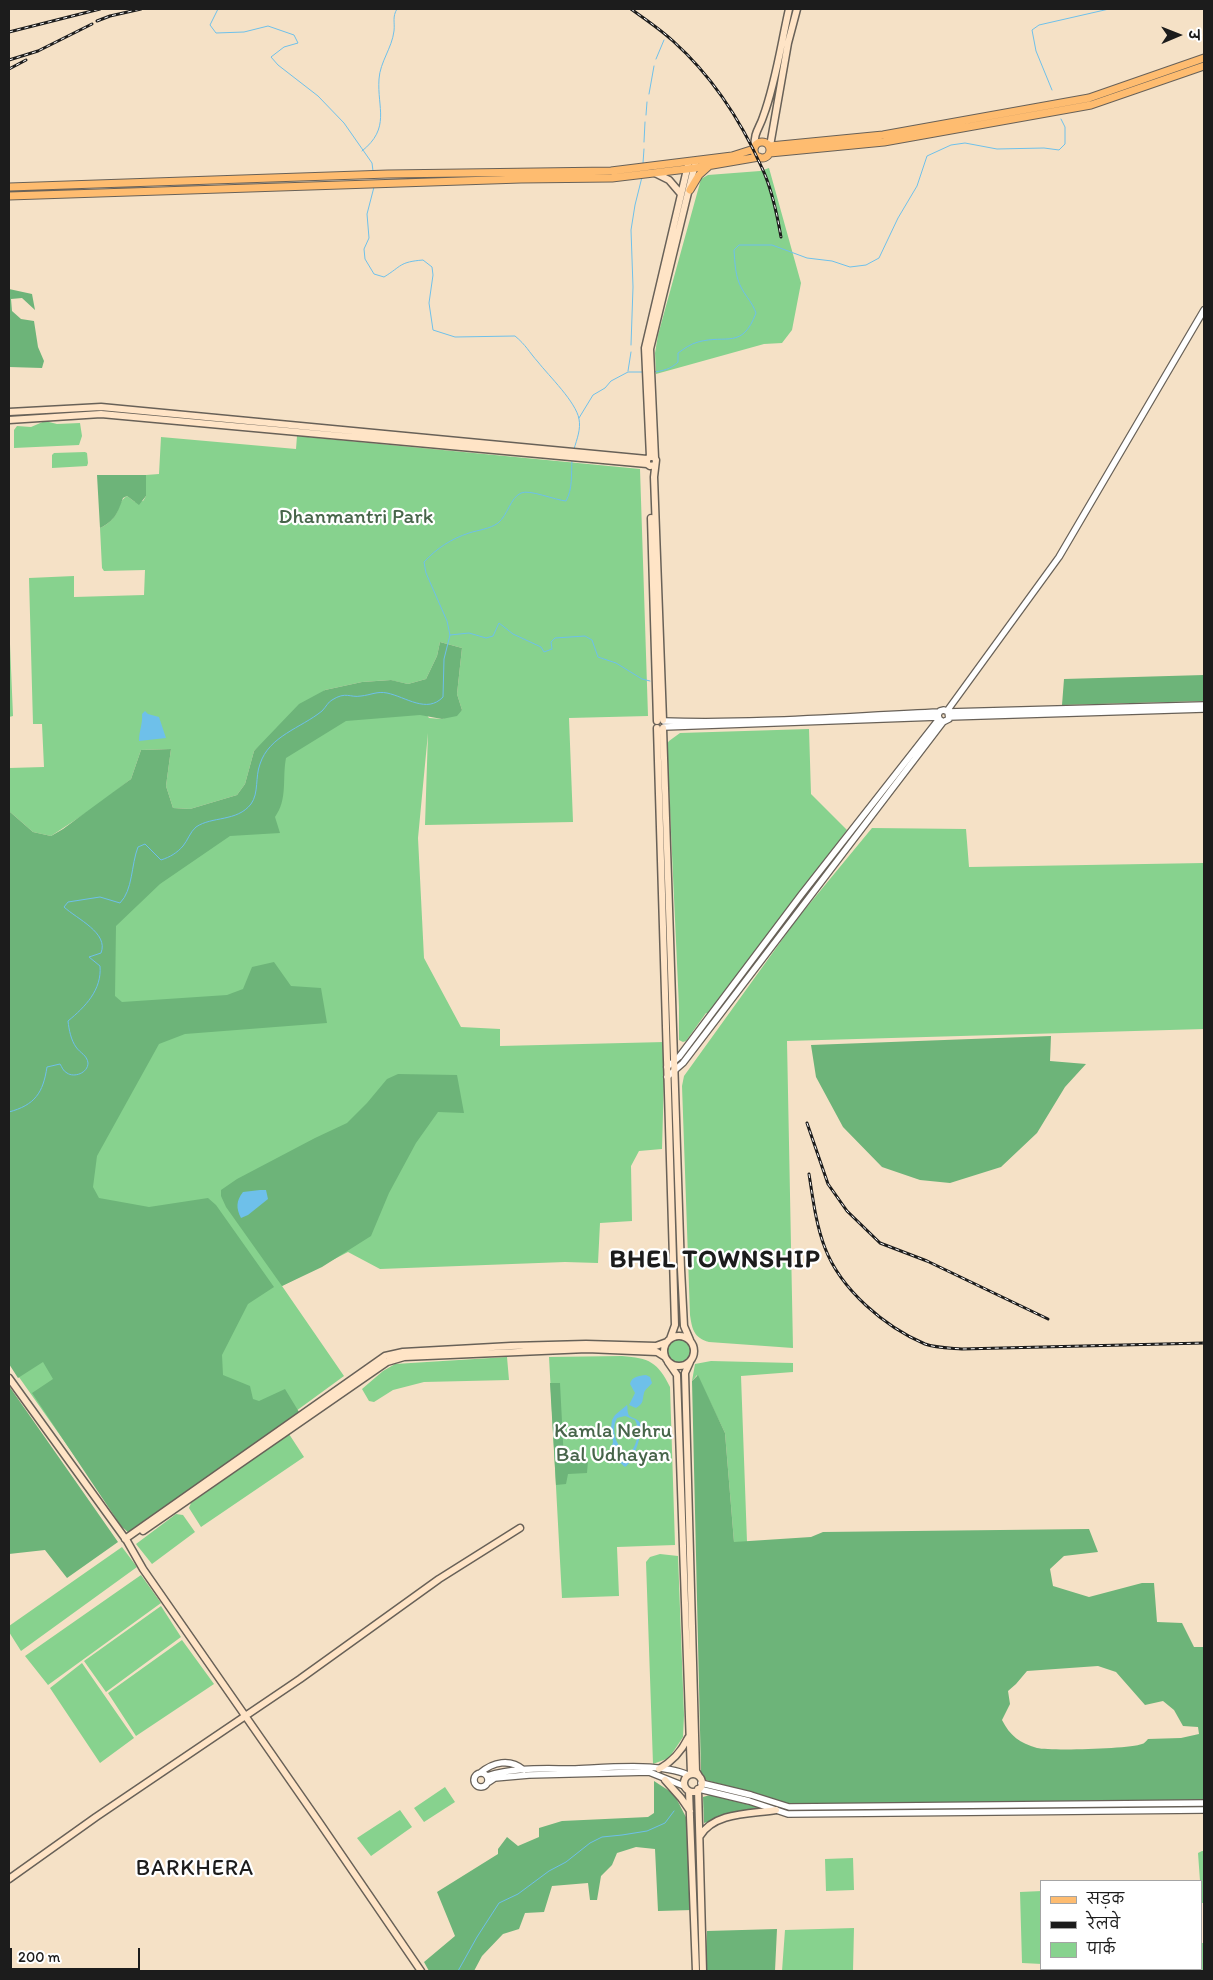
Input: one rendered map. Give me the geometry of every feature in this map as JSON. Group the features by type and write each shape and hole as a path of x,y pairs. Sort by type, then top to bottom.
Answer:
{"main road":[{"path":"692,165 709,166 759,157 765,158 770,150 789,9"},
{"path":"759,157 754,148 754,136 763,117 797,9"},
{"path":"770,150 883,135 1089,98 1204,58"},
{"path":"770,150 884,142 1091,105 1204,66"},
{"path":"9,187 362,174 651,171 692,165 732,156 754,148 763,141 770,150"},
{"path":"648,365 650,349 690,190 692,165"},
{"path":"692,165 681,194 645,348 649,376 651,461 654,477 669,1013 667,1077 675,1325 664,1346 666,1359 677,1375 690,1736 689,1775 684,1781 691,1814 703,1971"},
{"path":"690,190 699,175 709,166"},
{"path":"9,196 388,183 612,178 639,171"},
{"path":"651,171 669,180 681,194"},
{"path":"12,416 101,414 349,433 651,461"},
{"path":"669,1013 674,1062 684,1326 693,1345 694,1353 685,1373 696,1771 699,1784 696,1971"},
{"path":"126,1540 181,1506 387,1362 404,1358 449,1355 656,1346 682,1336 690,1340"},
{"path":"626,1348 657,1352 676,1366 686,1365 690,1362"},
{"path":"9,1378 126,1540 143,1569 421,1971"},
{"path":"9,1880 96,1816 245,1714 300,1679 439,1579 520,1528"},
{"path":"659,1769 671,1762 690,1736"},
{"path":"689,1775 699,1784"},
{"path":"665,1780 681,1798 691,1814"},
{"path":"687,1788 699,1784"},
{"path":"699,1836 704,1828 720,1820 776,1810"}],"street":[{"path":"661,724 814,718 940,718 947,720 948,713 1059,557 1204,310"},
{"path":"948,713 1204,705"},
{"path":"667,1077 683,1062 940,718 942,710 948,713 1204,710"},
{"path":"667,1067 674,1062 801,895 940,718"},
{"path":"488,1779 486,1786 481,1788 475,1785 474,1778 492,1765 506,1762 514,1763 524,1770"},
{"path":"488,1779 524,1770 649,1767 689,1775"},
{"path":"480,1773 488,1779 530,1775 650,1772 687,1788"},
{"path":"699,1784 751,1795 789,1807 1204,1803"},
{"path":"699,1784 788,1814 1204,1810"}],"green space":[{"path":"769,168 801,283 792,330 782,343 764,344 656,374 655,353 658,335 701,179 708,175 760,171"},
{"path":"9,289 32,294 35,310 22,298 11,299 12,311 21,319 34,321 38,347 44,361 42,368 9,367"},
{"path":"45,421 57,424 80,423 82,436 79,445 14,448 14,430 17,426 31,427"},
{"name":"Dhanmantri Park","path":"297,436 640,469 648,716 569,718 573,822 425,825 428,733 418,838 424,958 461,1027 500,1029 500,1046 665,1042 662,1149 639,1151 631,1166 632,1221 600,1223 598,1263 565,1262 380,1269 348,1252 282,1286 344,1376 129,1533 9,1363 95,917 256,812 268,760 350,701 424,711 429,718 442,719 462,710 457,694 462,648 440,642 437,656 426,679 408,684 390,680 362,682 325,690 254,751 245,784 237,795 190,809 173,808 166,786 171,749 141,750 131,779 95,807 51,836 33,832 9,811 9,768 44,767 42,724 33,724 29,578 74,576 74,597 144,595 145,570 104,571 102,568 100,528 112,519 121,502 127,496 135,502 143,501 146,496 146,475 159,474 161,437 296,449"},
{"path":"54,453 87,453 87,466 52,468 52,455"},
{"path":"97,475 146,475 146,496 139,505 127,496 123,498 115,516 100,528"},
{"path":"9,620 13,716 9,717"},
{"path":"440,642 462,648 457,694 462,710 457,716 442,719 420,715 346,721 286,758 282,803 275,817 280,833 230,836 160,884 116,926 115,996 122,1002 227,995 243,989 252,967 274,962 291,986 321,988 327,1023 185,1034 159,1044 97,1156 93,1187 99,1198 149,1207 208,1198 216,1205 274,1287 248,1304 222,1355 223,1375 250,1386 253,1399 259,1401 285,1389 299,1412 129,1533 121,1526 32,1393 53,1379 43,1362 18,1378 9,1364 9,811 33,832 51,836 131,779 141,750 171,749 166,786 173,808 190,809 237,795 245,784 254,751 299,704 325,690 362,682 391,680 408,684 426,679 437,656"},
{"path":"1204,675 1204,701 1062,705 1064,679"},
{"path":"809,729 811,794 847,830 710,1014 706,1013 686,1041 683,1042 679,1040 667,744 680,733"},
{"path":"872,828 966,829 969,867 1204,863 1204,1029 787,1041 793,1348 709,1342 697,1335 690,1315 682,1086 684,1076 797,919"},
{"path":"1051,1036 1050,1061 1086,1064 1065,1087 1037,1133 1001,1167 950,1183 920,1180 882,1167 843,1127 816,1077 811,1045"},
{"path":"398,1074 457,1075 464,1113 438,1112 416,1143 389,1193 371,1236 322,1267 282,1286 226,1207 221,1196 221,1190 237,1179 347,1123 387,1079"},
{"path":"679,1339 684,1340 690,1346 690,1356 684,1362 679,1363 674,1362 668,1356 667,1351 668,1346 674,1340"},
{"name":"Kamla Nehru Bal Udhayan","path":"622,1356 639,1358 652,1363 661,1372 670,1387 675,1545 617,1547 619,1596 562,1598 549,1357"},
{"path":"507,1357 509,1380 424,1382 393,1390 374,1402 369,1401 362,1389 383,1371 395,1364"},
{"path":"711,1361 793,1363 793,1372 741,1376 747,1542 734,1542 725,1433 697,1375 692,1381 695,1364"},
{"path":"683,1375 687,1543 685,1543 681,1376"},
{"path":"698,1375 725,1433 734,1542 811,1537 823,1532 1089,1529 1098,1552 1064,1556 1050,1569 1053,1586 1089,1597 1142,1583 1154,1583 1157,1622 1182,1623 1194,1647 1204,1647 1204,1800 791,1805 706,1780 701,1773 692,1381","holes":["1098,1666 1116,1672 1145,1705 1163,1701 1174,1710 1183,1726 1198,1727 1199,1734 1181,1738 1148,1739 1143,1744 1135,1746 1045,1749 1025,1744 1012,1735 1002,1720 1010,1704 1008,1691 1027,1671"]},
{"path":"550,1383 560,1383 564,1461 588,1460 587,1473 568,1474 566,1484 556,1485"},
{"path":"9,1386 118,1542 67,1578 45,1550 9,1554"},
{"path":"289,1434 304,1457 201,1527 189,1508 191,1503"},
{"path":"176,1514 183,1515 195,1532 152,1564 136,1544"},
{"path":"122,1547 137,1567 21,1651 9,1632 9,1626"},
{"path":"660,1554 678,1556 684,1715 683,1737 669,1758 653,1764 646,1562 650,1557"},
{"path":"141,1575 161,1603 48,1685 25,1656"},
{"path":"161,1606 181,1637 106,1692 84,1661"},
{"path":"182,1640 214,1684 136,1736 108,1693"},
{"path":"82,1663 134,1738 100,1763 50,1688"},
{"path":"654,1781 674,1794 689,1823 692,1910 658,1911 655,1849 636,1847 617,1853 612,1865 601,1876 597,1900 590,1900 588,1883 552,1886 544,1912 525,1913 519,1929 503,1934 482,1956 474,1971 429,1971 424,1962 455,1936 437,1892 498,1854 498,1849 507,1837 518,1846 539,1837 539,1828 562,1821 648,1817 654,1813"},
{"path":"445,1787 455,1802 424,1822 414,1808"},
{"path":"710,1795 758,1807 758,1810 736,1813 704,1823 703,1797"},
{"path":"693,1798 695,1798 698,1912 696,1912"},
{"path":"400,1810 412,1827 371,1856 357,1838"},
{"path":"1204,1851 1204,1903 1203,1880 1200,1880 1198,1853"},
{"path":"853,1858 854,1890 826,1891 825,1859"},
{"path":"1040,1891 1040,1964 1022,1963 1020,1892"},
{"path":"854,1928 853,1971 782,1971 785,1930"},
{"path":"777,1929 775,1971 705,1971 707,1931"},
{"path":"1204,1943 1204,1971 1156,1971 1203,1970"}],"water":[{"path":"145,711 148,714 159,717 166,738 139,741 142,714"},
{"path":"266,1190 268,1199 248,1215 241,1218 238,1205 239,1198 243,1192"},
{"path":"646,1375 650,1377 652,1383 645,1392 642,1403 636,1408 629,1405 635,1393 630,1384 631,1381 638,1376"},
{"path":"627,1405 629,1415 639,1421 641,1427 634,1453 625,1467 611,1455 610,1451 613,1442 612,1420","holes":["625,1416 635,1420 638,1432 637,1440 631,1452 627,1453 615,1437 615,1422 617,1418"]}],"waterway":[{"path":"218,9 210,25 216,33 244,32 268,26 294,35 298,43 284,47 271,57 278,65 318,96 344,123 372,163 373,171"},
{"path":"362,151 377,134 380,126 379,79 381,67 393,37 394,17 397,9"},
{"path":"1052,90 1036,51 1032,30 1039,25 1109,9"},
{"path":"656,59 664,40"},
{"path":"649,94 654,66"},
{"path":"646,115 647,102"},
{"path":"653,372 667,369 678,362 678,353 692,344 708,340 733,338 745,332 751,325 756,313 742,289 735,265 734,250 739,245 772,245 807,258 832,261 850,267 866,265 879,258 898,218 917,186 927,156 951,145 965,143 997,149 1044,148 1059,150 1065,144 1065,127 1061,119"},
{"path":"644,142 645,122"},
{"path":"643,163 644,149"},
{"path":"631,345 633,287 631,230 642,177"},
{"path":"374,187 367,214 369,238 364,249 365,259 374,274 384,277 405,263 423,260 432,267 433,275 429,303 433,330 455,337 515,336 519,339 562,389 577,412 579,426 574,449"},
{"path":"628,371 631,352"},
{"path":"579,418 593,395 605,388 611,381 628,372 644,372"},
{"path":"9,1112 25,1106 36,1097 43,1084 47,1067 60,1064 66,1072 73,1075 80,1074 87,1067 86,1058 73,1041 68,1021 86,1004 95,990 100,975 100,966 89,957 101,953 102,946 96,933 64,907 68,902 100,897 120,903 130,884 138,847 145,844 161,860 167,858 185,844 196,827 209,821 239,814 245,810 253,800 260,764 264,754 278,739 314,717 337,697 383,693 423,704 437,702 443,697 444,659 450,635 447,621 426,573 424,562 450,541 498,523 517,495 521,493 530,492 566,501 571,486 572,460"},
{"path":"450,635 469,633 486,638 493,636 499,623 513,634 541,647 544,652 552,649 551,642 555,638 585,636 592,640 598,657 616,663 642,679 650,681"},
{"path":"458,1971 499,1903 518,1894 549,1871 566,1862 590,1843 602,1837 647,1831 665,1823 674,1811"}],"railway":[{"path":"9,32 100,9"},
{"path":"97,21 141,9"},
{"path":"631,9 663,32 687,55 713,84 735,116 766,176 774,202 781,237"},
{"path":"9,60 38,51 92,24"},
{"path":"9,69 26,60"},
{"path":"807,1123 828,1184 847,1211 880,1243 927,1261 1048,1319"},
{"path":"809,1174 819,1230 832,1263 842,1278 853,1292 880,1317 895,1328 925,1344 962,1349 1204,1343"}],"district":[{"name":"BHEL TOWNSHIP","path":"715,1260"},
{"name":"BARKHERA","path":"195,1869"}]}
